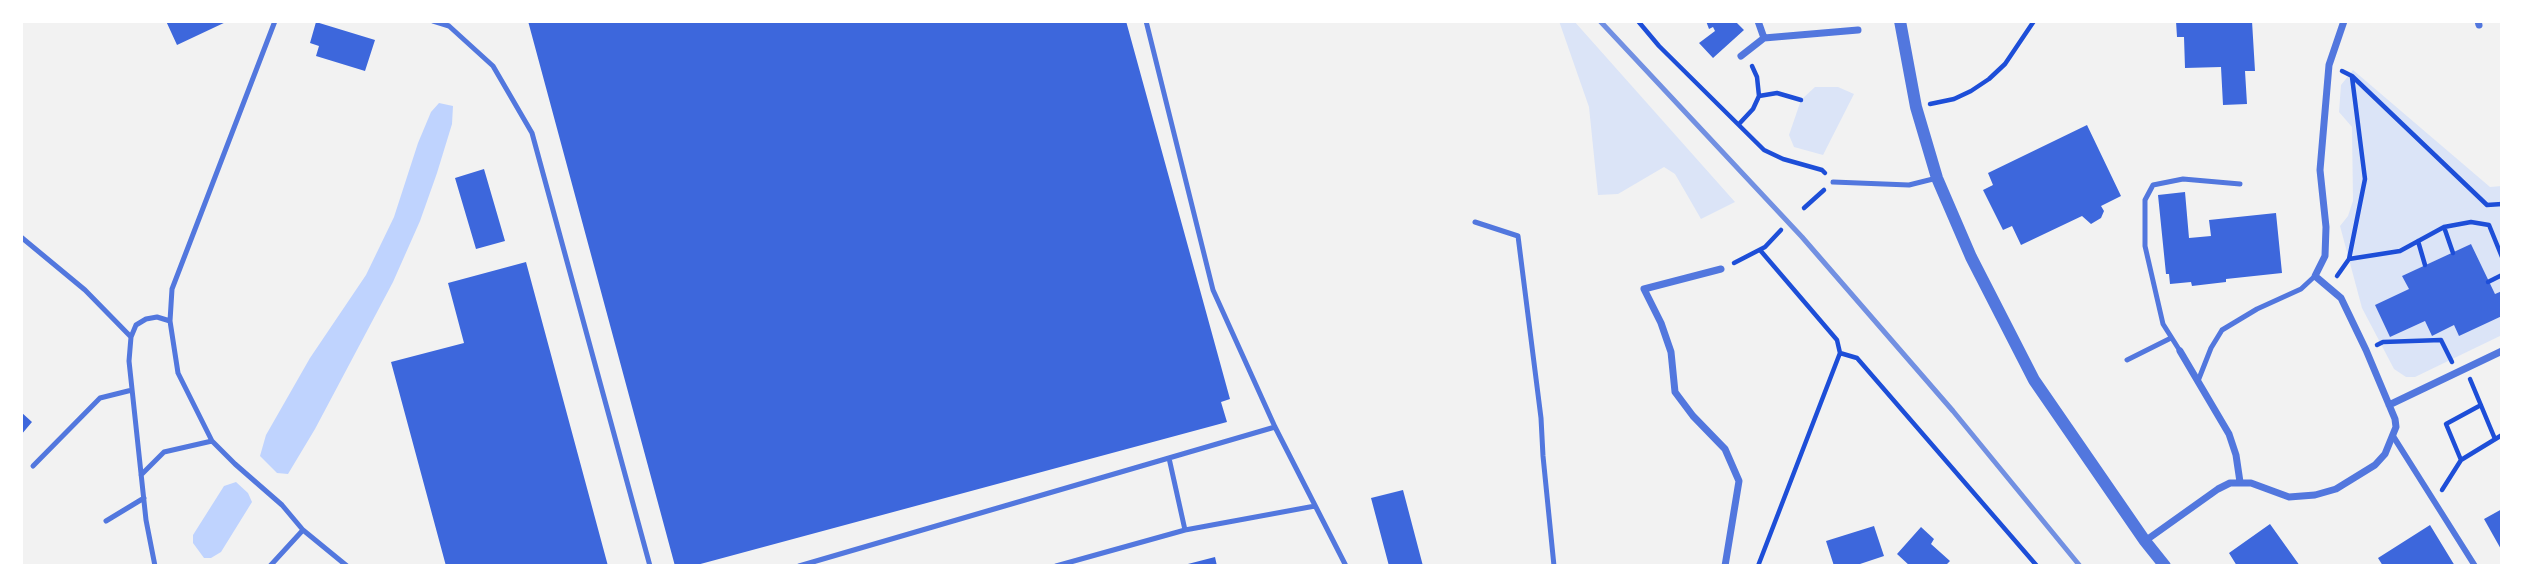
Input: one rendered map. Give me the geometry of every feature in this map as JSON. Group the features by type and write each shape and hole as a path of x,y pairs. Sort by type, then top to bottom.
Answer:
{"street":[{"path":"1758,21 1764,38"},
{"path":"1900,21 1916,107 1937,178 1971,257 2034,380 2165,566"},
{"path":"2145,541 2217,489 2240,482 2289,497 2336,489 2375,465 2385,454 2393,436 2395,419 2341,298 2315,276 2325,256 2326,227 2320,170 2329,65 2344,21"},
{"path":"1743,54 1764,38 1858,30"},
{"path":"1721,269 1644,289 1661,323 1671,352 1675,392 1724,449 1739,481 1725,566"},
{"path":"2180,351 2230,434 2240,482"},
{"path":"2389,405 2502,351"},
{"path":"2393,436 2475,566"}],"lane":[{"path":"275,21 172,289 170,321 178,373 212,441 234,464 282,505 303,530 346,566"},
{"path":"433,21 449,26 493,66 531,133 650,566"},
{"path":"1146,21 1213,290 1275,427 1346,566"},
{"path":"1833,182 1909,185 1937,178"},
{"path":"2180,351 2163,324 2146,246 2145,200 2153,184 2183,179 2240,184"},
{"path":"1475,222 1518,236 1541,418 1554,566"},
{"path":"21,237 85,290 131,337"},
{"path":"2198,381 2211,348 2222,331 2257,309 2301,289 2315,276"},
{"path":"155,566 141,475 129,361 131,337 136,325 146,318 157,317 170,321"},
{"path":"2127,359 2171,338"},
{"path":"33,466 100,398 132,390"},
{"path":"799,566 1275,427"},
{"path":"141,475 164,453 212,441"},
{"path":"1169,458 1185,530"},
{"path":"106,521 144,498"},
{"path":"1056,566 1185,530 1315,506"},
{"path":"270,566 303,530"}],"path":[{"path":"1638,21 1659,46 1764,150 1783,159 1822,170 1833,182 1804,208"},
{"path":"1916,107 1955,99 1989,79 2005,64 2034,21"},
{"path":"1740,124 1753,109 1759,96 1757,77 1743,54"},
{"path":"2329,65 2352,76 2487,205 2502,205"},
{"path":"2329,288 2349,258 2365,179 2352,76"},
{"path":"1759,96 1777,93 1801,100"},
{"path":"2349,258 2400,251 2444,227 2471,222 2489,225 2502,257"},
{"path":"2444,227 2453,253"},
{"path":"1721,269 1766,247 1781,230"},
{"path":"2418,241 2425,265"},
{"path":"1758,566 1840,354 1837,340 1760,250"},
{"path":"2488,282 2502,275"},
{"path":"2366,350 2383,342 2441,340 2456,373"},
{"path":"1840,354 1857,358 2037,566"},
{"path":"2466,368 2495,439"},
{"path":"2461,460 2446,424 2481,405"},
{"path":"2434,501 2461,460 2502,435"}],"shaded area":[{"path":"1559,21 1574,21 1735,202 1701,219 1675,174 1664,167 1618,194 1598,195 1589,107"},
{"path":"2353,70 2490,187 2502,186 2502,291 2495,294 2471,244 2403,276 2409,289 2390,337 2425,321 2432,336 2454,325 2459,335 2502,316 2502,335 2415,377 2406,377 2394,369 2362,308 2340,226 2348,216 2353,201 2352,127 2339,112 2341,85"},
{"path":"1815,87 1838,87 1854,94 1823,155 1794,147 1789,135 1801,100"}],"water":[{"path":"439,103 453,106 452,124 420,221 393,282 315,429 288,474 277,473 260,456 266,435 310,358 366,275 394,217 431,112"},
{"path":"236,482 248,493 252,502 221,552 211,558 204,558 193,543 193,535 224,486"}],"building":[{"path":"166,21 228,21 177,45"},
{"path":"528,21 1126,21 1230,399 1221,402 1227,422 693,566 675,566"},
{"path":"1706,21 1735,21 1744,30 1713,58 1699,43 1715,31 1713,27 1709,29"},
{"path":"2176,21 2252,21 2255,71 2245,71 2247,104 2223,105 2221,67 2185,68 2184,37 2177,37"},
{"path":"316,22 375,40 365,71 316,56 319,46 310,43"},
{"path":"2087,125 2121,196 2101,206 2104,211 2101,218 2091,224 2082,216 2021,245 2012,226 2003,230 1983,190 1993,185 1988,173"},
{"path":"484,169 505,241 476,249 455,178"},
{"path":"2185,192 2189,238 2211,236 2209,220 2276,213 2282,273 2192,286 2191,282 2170,284 2169,274 2166,274 2158,195"},
{"path":"2471,244 2495,294 2502,291 2502,316 2459,336 2454,325 2432,336 2425,321 2390,337 2375,305 2409,289 2402,276"},
{"path":"526,262 608,566 446,566 391,362 464,343 448,283"},
{"path":"21,412 32,422 21,435"},
{"path":"1403,490 1423,566 1389,566 1371,498"},
{"path":"2502,509 2502,551 2484,519"},
{"path":"2270,524 2300,566 2237,566 2229,553"},
{"path":"2430,525 2455,566 2383,566 2378,558"},
{"path":"1874,526 1884,556 1854,566 1834,566 1826,541"},
{"path":"1921,527 1934,539 1931,544 1950,561 1945,566 1910,566 1897,554"},
{"path":"1215,557 1217,566 1184,565"}],"railway":[{"path":"1600,21 1802,237 1953,411 2080,566"}]}
